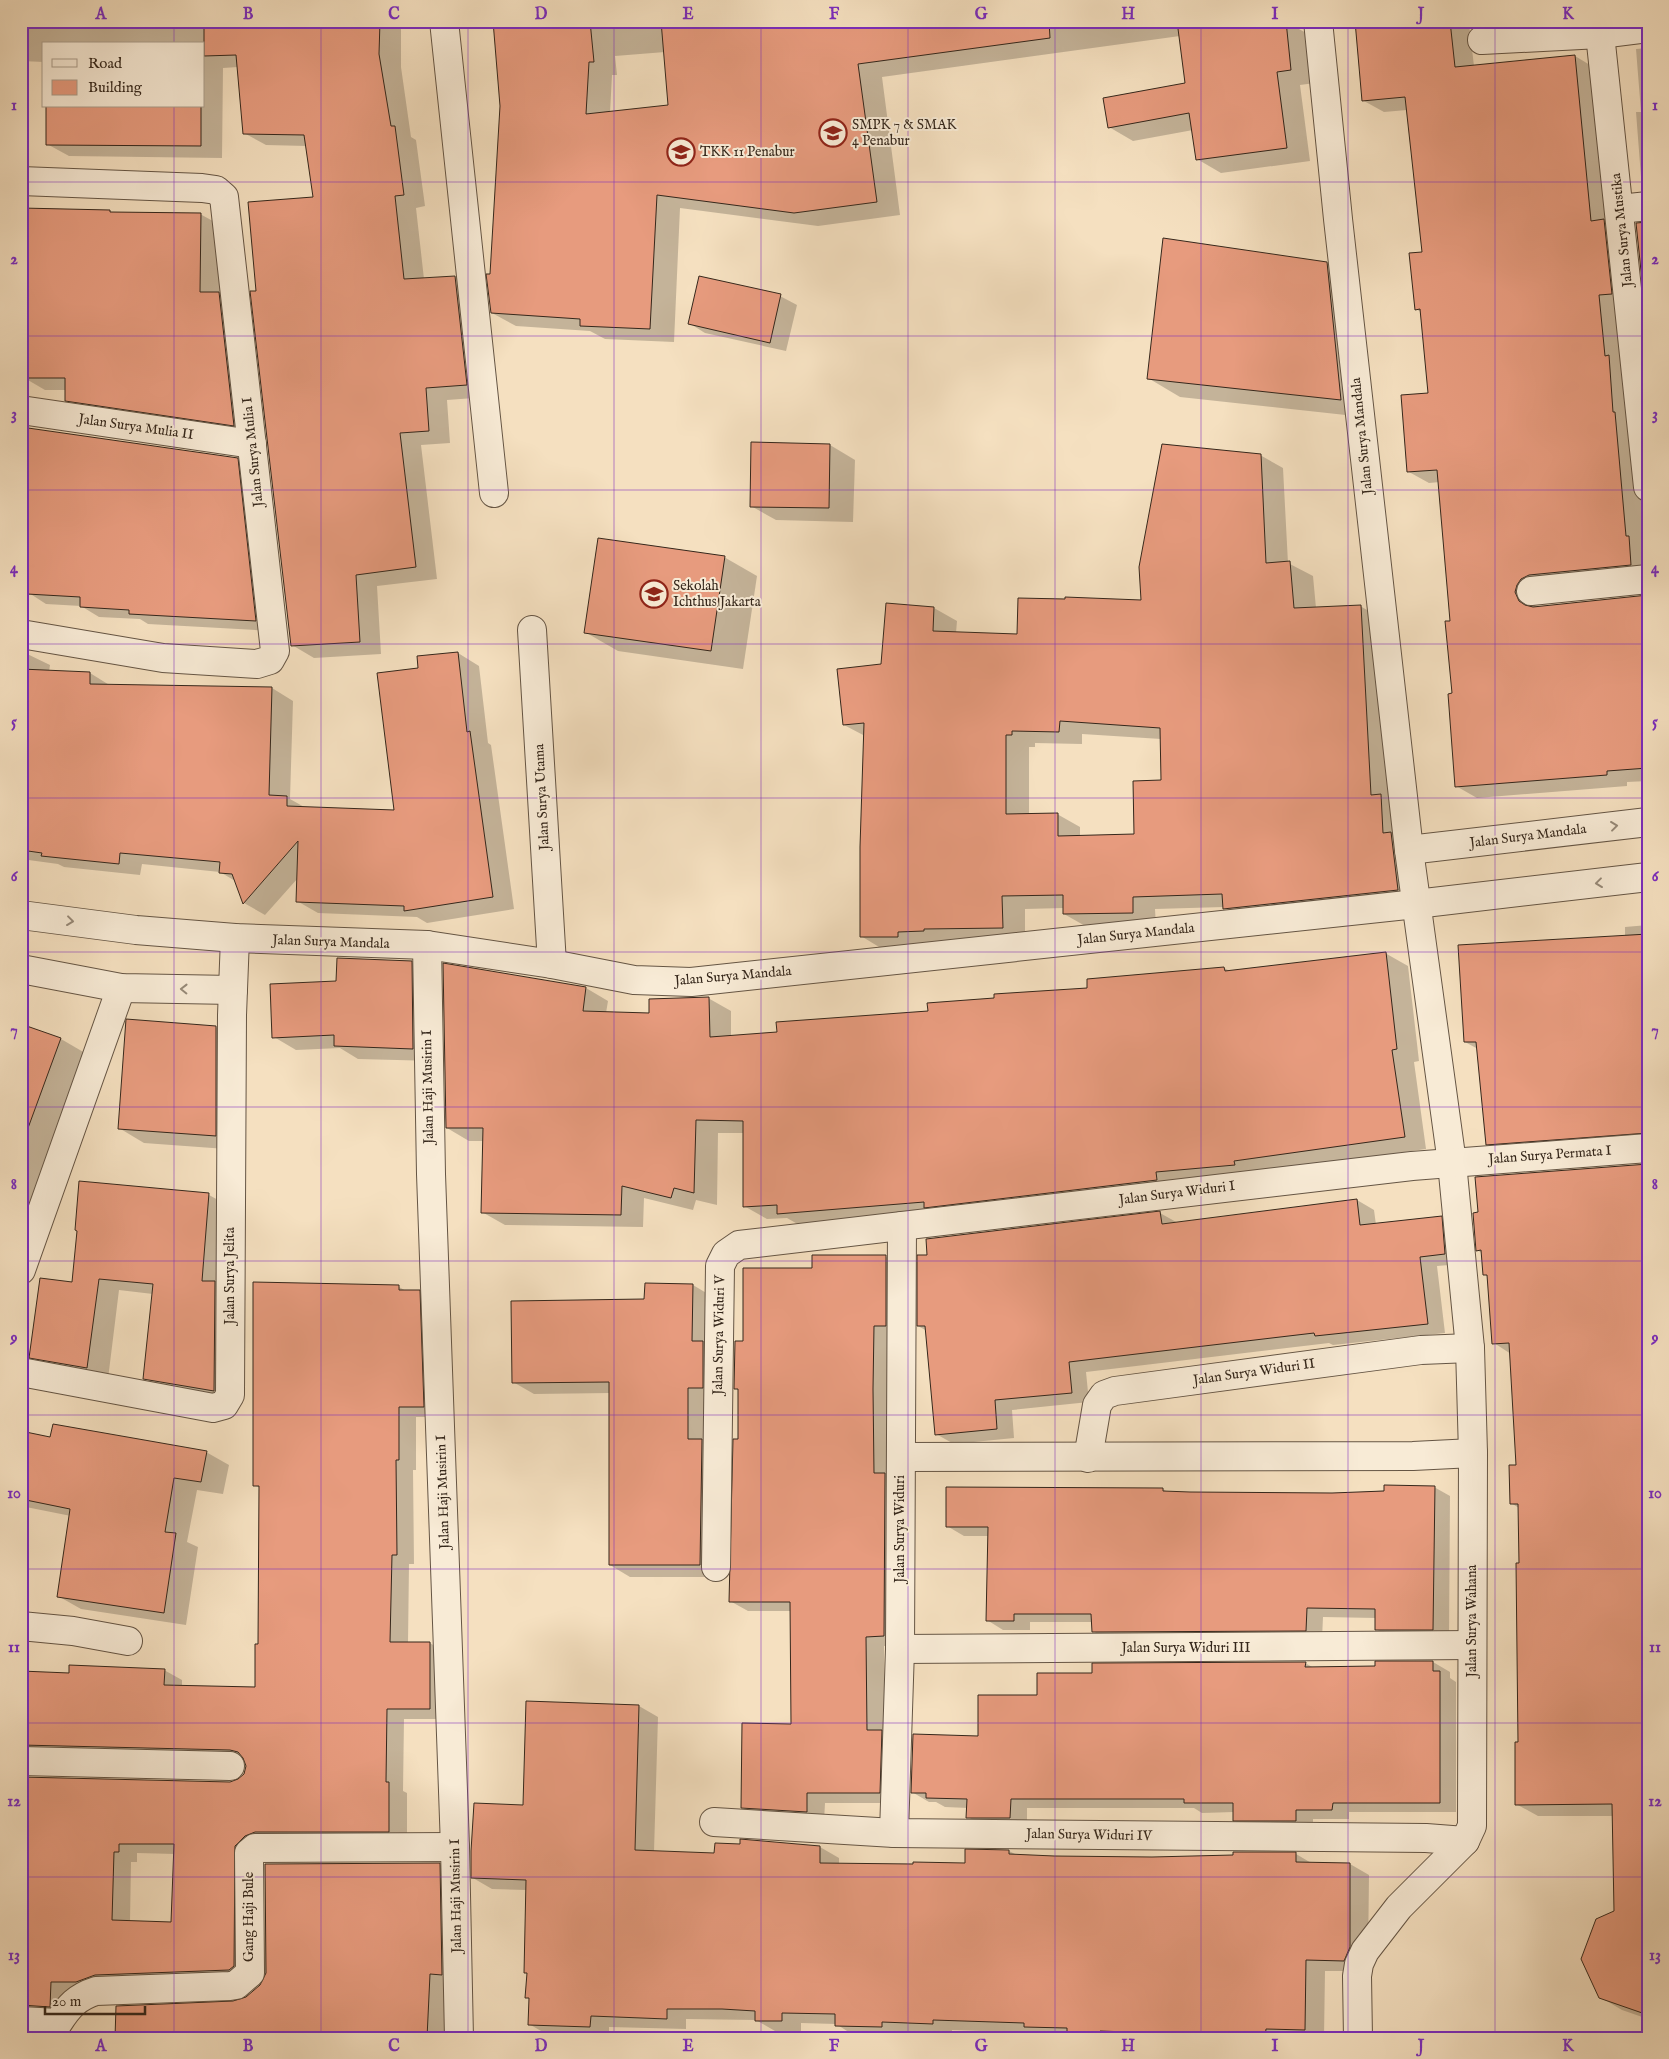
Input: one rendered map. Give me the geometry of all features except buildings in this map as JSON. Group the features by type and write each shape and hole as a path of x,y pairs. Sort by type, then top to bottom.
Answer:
{"street":[{"path":"444,21 494,493"},
{"name":"Jalan Surya Mandala","path":"1318,21 1338,219 1409,850 1452,1163"},
{"path":"1482,40 1530,36 1600,34 1648,28"},
{"name":"Jalan Surya Mustika","path":"1600,34 1643,399 1648,487"},
{"name":"Jalan Surya Mulia I","path":"21,181 202,188 216,190 224,197 274,651 270,660 257,664 163,658 21,634"},
{"path":"1620,209 1648,206"},
{"name":"Jalan Surya Mulia II","path":"21,410 252,444"},
{"path":"1531,590 1648,579"},
{"name":"Jalan Surya Utama","path":"532,630 552,964"},
{"name":"Jalan Surya Mandala","path":"1409,850 1648,822"},
{"name":"Jalan Surya Mandala","path":"21,915 136,930 235,938 427,946 552,964 634,980 691,982 1416,904 1648,877"},
{"name":"Jalan Surya Jelita","path":"21,1372 213,1408 224,1405 230,1395 235,938"},
{"name":"Jalan Haji Musirin I","path":"427,946 430,1174 456,1847 459,2038"},
{"path":"21,969 121,988 233,990"},
{"path":"21,1270 121,988"},
{"name":"Jalan Surya Permata I","path":"1452,1163 1648,1148"},
{"name":"Jalan Surya Widuri I","path":"902,1226 1412,1166 1452,1163"},
{"name":"Jalan Surya Wahana","path":"1358,2038 1358,1964 1399,1907 1464,1841 1472,1826 1473,1454 1470,1348 1452,1163"},
{"name":"Jalan Surya Widuri","path":"894,1833 900,1649 902,1226"},
{"name":"Jalan Surya Widuri V","path":"716,1567 720,1266 726,1254 738,1245 902,1226"},
{"name":"Jalan Surya Widuri II","path":"1088,1458 1097,1405 1104,1395 1115,1391 1421,1350 1470,1348"},
{"path":"901,1457 1088,1458 1473,1454"},
{"path":"21,1626 73,1631 128,1641"},
{"name":"Jalan Surya Widuri III","path":"900,1649 1472,1645"},
{"path":"21,1761 230,1766"},
{"name":"Jalan Surya Widuri IV","path":"714,1822 894,1833 1426,1838 1464,1841"},
{"name":"Gang Haji Bule","path":"21,2021 58,2030 71,2002 85,1994 96,1991 236,1985 248,1976 249,1853 251,1849 456,1847"}],"place":[{"name":"SMPK 7 & SMAK 4 Penabur","path":"833,133"},
{"name":"TKK 11 Penabur","path":"681,152"},
{"name":"Sekolah Ichthus Jakarta","path":"654,594"}]}
